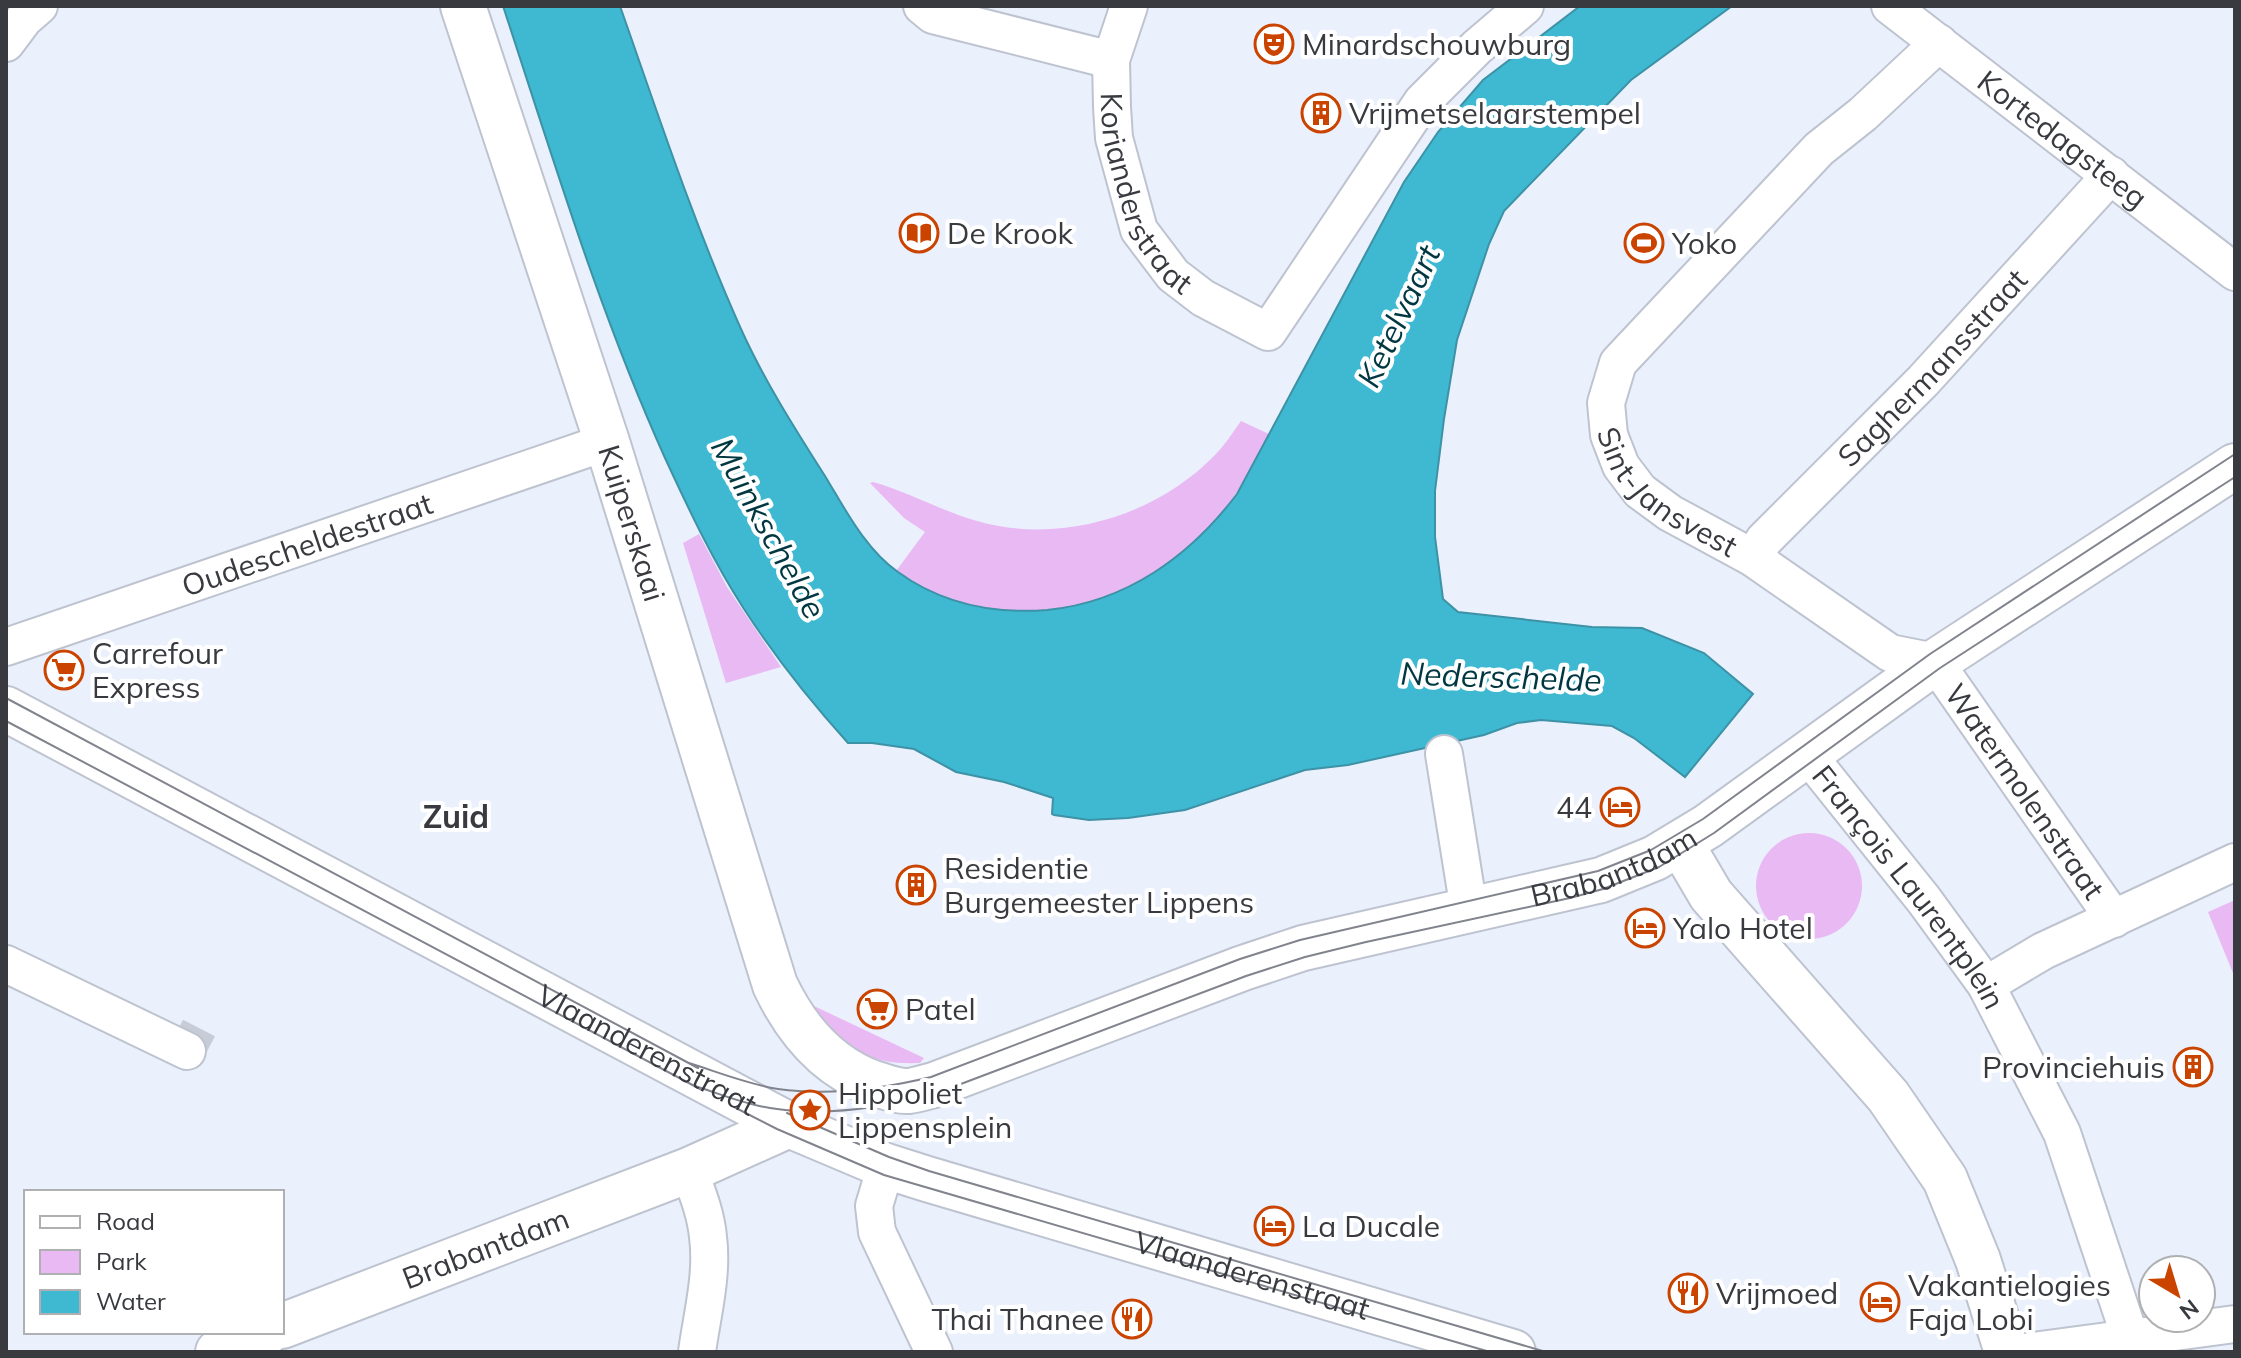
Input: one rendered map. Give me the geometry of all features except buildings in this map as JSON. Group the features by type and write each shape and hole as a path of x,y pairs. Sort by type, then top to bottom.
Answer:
{"street":[{"path":"6,43 24,19 39,6"},
{"name":"Kuiperskaai","path":"463,6 607,442 775,985 805,1036 824,1055 857,1077 908,1091"},
{"path":"922,6 933,15 1111,60"},
{"name":"Korianderstraat","path":"1129,6 1111,60 1114,138 1139,230 1173,275 1203,298 1268,332 1422,102 1477,47 1525,6"},
{"name":"Kortedagsteeg","path":"1890,6 2235,272"},
{"name":"Sint-Jansvest","path":"1935,662 1890,653 1753,558 1670,513 1640,491 1621,466 1609,435 1606,403 1618,363 1819,149 1863,114 1939,43"},
{"name":"Saghermansstraat","path":"1753,558 1764,540 1923,381 2111,175"},
{"name":"Oudescheldestraat","path":"6,647 607,442"},
{"name":"Brabantdam","path":"908,1091 934,1085 1273,958 1363,933 1601,880 1628,870 1681,844 1935,662 2235,466"},
{"name":"Watermolenstraat","path":"1935,662 2114,919"},
{"name":"Vlaanderenstraat","path":"6,709 789,1125 886,1166 1513,1352"},
{"path":"1444,754 1469,910"},
{"name":"François Laurentplein","path":"1807,754 1924,900 1986,985 2062,1133 2130,1337"},
{"path":"1681,844 1711,895 1888,1096 1945,1179 1978,1260 2007,1352"},
{"path":"1986,985 2043,951 2235,862"},
{"path":"6,964 187,1051"},
{"path":"697,1352 708,1269 708,1238 689,1170 789,1125"},
{"path":"886,1166 874,1206 877,1232 934,1352"},
{"name":"Brabantdam","path":"284,1325 689,1170"},
{"path":"2025,1352 2235,1324"}],"green space":[{"path":"1241,421 1269,434 1227,507 1196,541 1170,562 1111,595 1046,611 1012,612 957,602 896,571 925,532 904,518 870,483 886,486 977,521 1009,528 1073,527 1136,509 1165,494 1215,455"},
{"path":"699,534 727,587 781,667 726,683 683,543"},
{"path":"1809,833 1829,837 1847,848 1858,866 1862,886 1858,906 1847,924 1829,935 1809,939 1789,935 1771,924 1760,906 1756,886 1760,866 1771,848 1789,837"},
{"path":"2235,900 2235,978 2208,912"},
{"path":"814,1006 924,1058 920,1063 900,1063 870,1057 846,1044 808,1012"}],"water":[{"path":"503,6 620,6 692,209 741,329 780,404 857,528 886,563 932,592 988,608 1027,611 1076,605 1130,586 1177,556 1219,516 1237,494 1404,182 1438,132 1483,80 1580,6 1732,6 1631,80 1504,211 1489,244 1457,340 1435,491 1435,537 1443,599 1458,612 1592,627 1642,628 1704,653 1753,694 1685,777 1634,738 1612,726 1541,720 1517,723 1484,735 1348,765 1305,770 1185,810 1128,818 1089,820 1054,815 1053,798 1004,782 956,772 914,749 848,743 793,678 744,609 712,554 674,477 641,403 598,291"}],"tunnel":[{"path":"199,1028 187,1051 209,1068"}],"tram line":[{"path":"689,1063 755,1084 797,1091 855,1090 931,1077 1240,959 1300,940 1598,871 1651,850 1703,819 1930,654 2235,454"},
{"path":"692,1085 750,1104 791,1111 854,1110 917,1098 1305,957 1570,898 1659,867 1714,833 1940,668 2235,477"},
{"path":"6,698 698,1068"},
{"path":"6,721 702,1090"},
{"path":"734,1107 884,1175 1490,1352"},
{"path":"787,1113 929,1171 1546,1352"}],"place":[{"name":"Minardschouwburg","path":"1274,44"},
{"name":"Vrijmetselaarstempel","path":"1321,113"},
{"name":"De Krook","path":"919,233"},
{"name":"Yoko","path":"1644,243"},
{"name":"Carrefour Express","path":"64,670"},
{"name":"44","path":"1620,807"},
{"name":"Residentie Burgemeester Lippens","path":"916,885"},
{"name":"Yalo Hotel","path":"1645,928"},
{"name":"Patel","path":"877,1009"},
{"name":"Provinciehuis","path":"2193,1067"},
{"name":"Hippoliet Lippensplein","path":"810,1110"},
{"name":"La Ducale","path":"1274,1226"},
{"name":"Vrijmoed","path":"1688,1293"},
{"name":"Vakantielogies Faja Lobi","path":"1880,1302"},
{"name":"Thai Thanee","path":"1132,1319"}],"district":[{"name":"Zuid","path":"456,816"}],"water label":[{"name":"Ketelvaart","path":"1398,316"},
{"name":"Muinkschelde","path":"769,528"},
{"name":"Nederschelde","path":"1501,676"}]}
